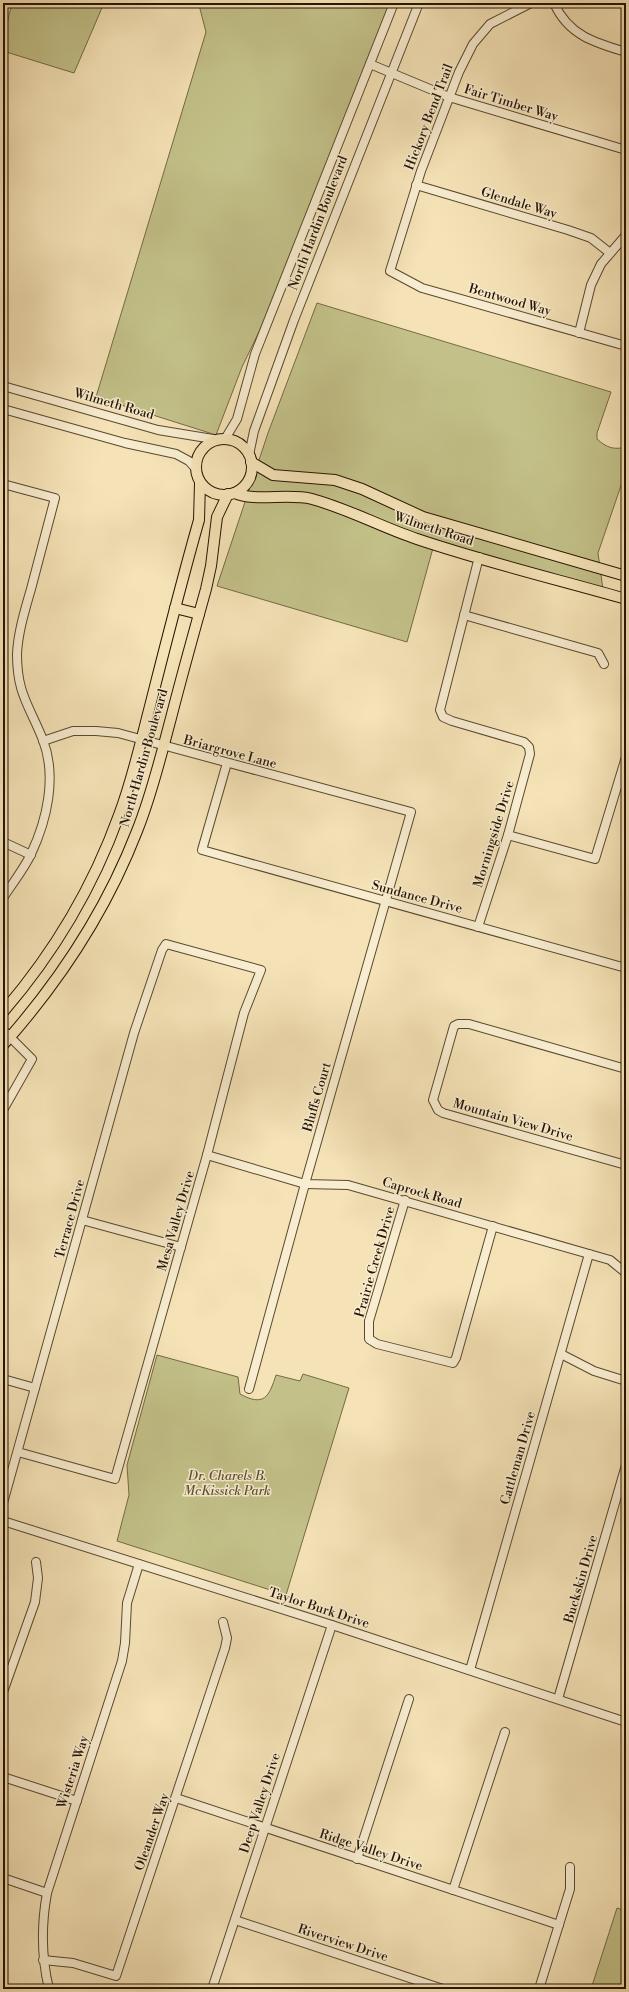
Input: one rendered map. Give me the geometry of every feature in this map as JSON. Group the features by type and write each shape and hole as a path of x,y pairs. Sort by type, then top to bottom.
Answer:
{"main road":[{"path":"222,439 238,443 250,459 249,479 242,488 231,493 214,493 200,483 196,469 196,460 202,450 210,442 222,439"},
{"name":"Wilmeth Road","path":"250,459 273,475 285,477 313,477 335,480 362,489 423,517 626,576"},
{"name":"North Hardin Boulevard","path":"3,1012 55,943 93,875 121,809 141,740 199,520 200,483"},
{"name":"Wilmeth Road","path":"231,493 250,496 295,496 312,499 334,506 418,539 626,599"},
{"name":"North Hardin Boulevard","path":"3,1045 7,1033 41,1000 64,970 104,904 138,830 163,746 199,614 211,566 217,517 231,493"},
{"path":"176,608 199,614"}],"street":[{"name":"North Hardin Boulevard","path":"222,439 237,419 255,354 394,3"},
{"name":"North Hardin Boulevard","path":"250,459 254,431 294,320 419,3"},
{"name":"Hickory Bend Trail","path":"390,270 416,185 459,72 473,44 490,24 531,3"},
{"path":"554,3 559,15 574,30 596,43 626,52"},
{"name":"Fair Timber Way","path":"370,64 449,97 626,150"},
{"name":"Glendale Way","path":"416,185 591,238 610,253"},
{"path":"578,333 591,284 601,264 626,235"},
{"name":"Bentwood Way","path":"390,270 422,288 626,346"},
{"name":"Wilmeth Road","path":"3,386 158,430 222,439"},
{"path":"3,409 125,443 176,454 189,461 196,469"},
{"path":"3,484 55,498 21,625 17,652 18,679 22,696 43,741 49,770 50,797 31,855 3,898"},
{"path":"479,557 464,615 598,653 604,664"},
{"name":"Morningside Drive","path":"464,615 440,710 443,717 524,742 529,747 530,754 508,836 478,927"},
{"name":"Briargrove Lane","path":"43,741 73,731 118,733 411,812"},
{"path":"508,836 595,859 626,756"},
{"name":"Sundance Drive","path":"227,763 202,850 626,968"},
{"name":"Bluffs Court","path":"249,1389 304,1184 411,812"},
{"path":"3,842 31,855"},
{"name":"Mesa Valley Drive","path":"18,1452 115,1480 207,1155 244,1013 261,970 166,944"},
{"name":"Terrace Drive","path":"3,1503 134,1033 162,950 166,944"},
{"name":"Mountain View Drive","path":"626,1069 469,1024 458,1024 454,1026 433,1100 438,1110 626,1165"},
{"path":"3,1110 32,1059 7,1033"},
{"name":"Caprock Road","path":"207,1155 304,1184 348,1185 405,1200 610,1260 626,1273"},
{"name":"Prairie Creek Drive","path":"405,1200 369,1320 368,1335 372,1342 377,1344 453,1363 456,1358 494,1226"},
{"path":"82,1220 181,1247"},
{"name":"Cattleman Drive","path":"470,1670 589,1254"},
{"path":"561,1354 594,1371 626,1381"},
{"path":"3,1379 36,1388"},
{"name":"Buckskin Drive","path":"558,1699 626,1465"},
{"name":"Taylor Burk Drive","path":"3,1521 332,1625 626,1722"},
{"path":"3,1692 35,1602 38,1578 36,1562"},
{"name":"Wisteria Way","path":"49,1989 43,1960 42,1922 47,1892 122,1661 125,1642 127,1603 139,1564"},
{"name":"Oleander Way","path":"43,1960 73,1963 116,1976 225,1648 227,1638 223,1622"},
{"name":"Deep Valley Drive","path":"212,1989 332,1625"},
{"path":"357,1859 409,1699"},
{"path":"453,1890 505,1732"},
{"path":"3,1777 76,1801"},
{"name":"Ridge Valley Drive","path":"176,1798 559,1925"},
{"path":"539,1989 570,1889 570,1867"},
{"path":"3,1878 47,1892"},
{"name":"Riverview Drive","path":"235,1920 443,1989"}],"green space":[{"path":"12,3 104,3 74,73 3,51 3,40"},
{"path":"194,3 396,3 284,280 242,367 216,435 96,397 206,32 199,5"},
{"path":"317,303 611,392 597,433 597,439 611,448 626,447 626,471 598,553 604,597 433,548 407,642 217,586 268,433"},
{"name":"Dr. Charels B. McKissick Park","path":"157,1355 238,1377 240,1394 255,1400 260,1400 268,1394 276,1375 300,1381 303,1374 349,1388 286,1595 117,1541 129,1495 127,1465"},
{"path":"617,1908 626,1911 626,1989 591,1989"}]}
